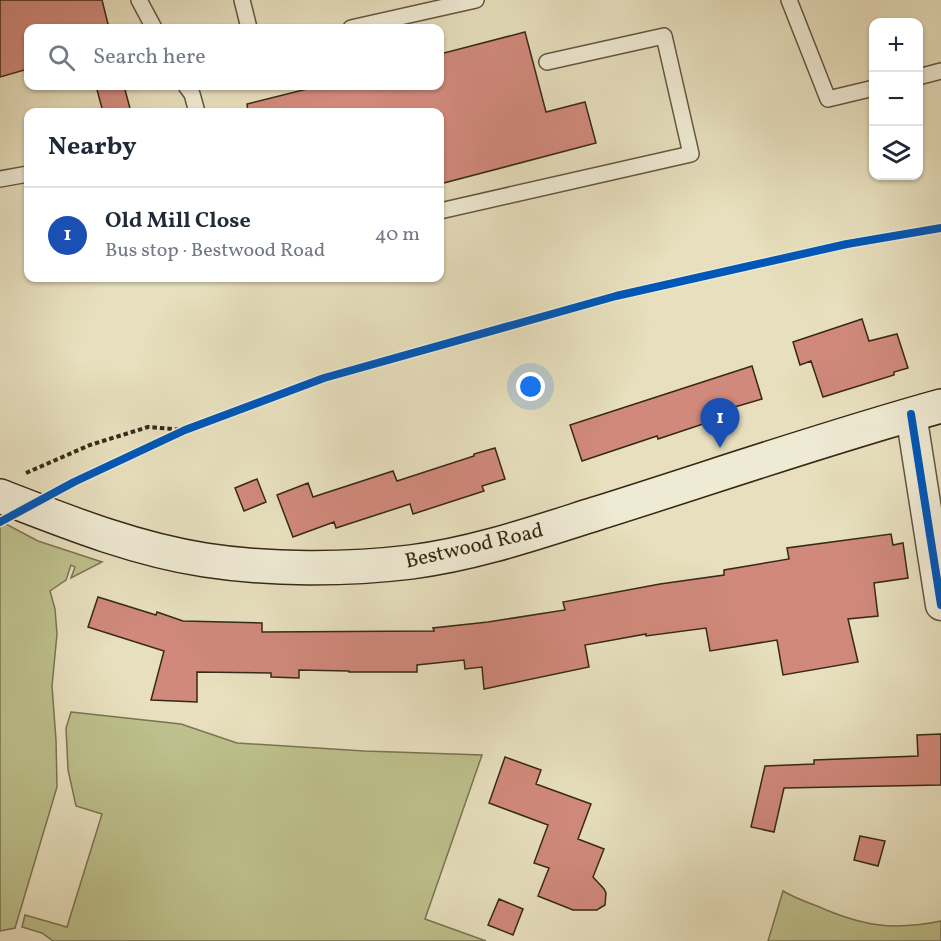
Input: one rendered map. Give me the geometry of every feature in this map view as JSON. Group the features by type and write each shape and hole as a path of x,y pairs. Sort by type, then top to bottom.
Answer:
{"main road":[{"name":"Bestwood Road","path":"9,487 128,543 205,560 275,567 411,562 472,550 544,530 926,410"}],"street":[{"path":"926,410 941,605"}],"lane":[{"path":"139,0 152,24"},
{"path":"242,0 248,24"},
{"path":"369,24 476,0"},
{"path":"789,0 828,99 869,89"},
{"path":"444,210 691,154 664,36 547,62"},
{"path":"923,76 941,71"},
{"path":"189,90 196,108"},
{"path":"0,179 24,175"}],"path":[{"path":"165,439 195,426"},
{"path":"9,487 90,445 148,427 185,430"}],"green space":[{"path":"0,521 38,541 102,562 71,578 75,567 71,565 66,580 50,591 55,609 57,634 52,686 57,787 15,928 0,931"},
{"path":"71,712 181,724 237,743 482,755 425,919 486,941 53,941 42,933 22,927 25,915 67,927 102,814 76,806 68,770 66,728"},
{"path":"783,891 833,913 878,925 908,926 941,921 941,941 768,941"}],"building":[{"path":"0,0 102,0 108,24 24,24 24,70 0,77"},
{"path":"525,32 546,112 585,102 596,143 444,183 444,108 248,108 247,104 303,90 444,90 444,53"},
{"path":"97,90 125,90 130,108 102,108"},
{"path":"862,319 869,341 897,334 908,368 894,372 894,375 823,397 811,361 800,365 793,342"},
{"path":"752,366 762,399 704,416 706,423 658,439 657,436 582,461 570,425"},
{"path":"495,448 505,479 482,486 484,491 413,514 410,504 336,528 334,522 293,537 277,495 308,483 313,497 393,471 397,481"},
{"path":"257,479 266,502 244,511 235,488"},
{"path":"891,534 893,545 903,543 908,578 874,583 878,616 848,619 858,662 783,675 777,640 710,651 706,628 646,636 646,634 585,645 589,667 484,689 482,667 465,669 464,660 417,665 417,672 299,670 299,678 271,677 271,673 197,672 197,702 151,700 164,651 88,627 98,597 183,621 262,623 262,632 434,631 433,628 565,610 563,602 724,575 724,570 789,559 787,548"},
{"path":"941,734 941,785 784,788 774,832 751,827 765,766 814,764 814,760 918,756 917,735"},
{"path":"505,757 541,770 536,784 591,804 578,839 604,849 593,877 606,893 605,905 597,910 573,910 538,896 549,868 534,863 548,825 489,803"},
{"path":"860,836 885,841 878,866 854,860"},
{"path":"499,899 523,909 513,935 488,925"}],"cycle path":[{"path":"0,522 74,482 185,430 324,378 616,296 847,244 941,228"},
{"path":"911,414 941,605"}],"place":[{"name":"Old Mill Close","path":"720,448"}]}
